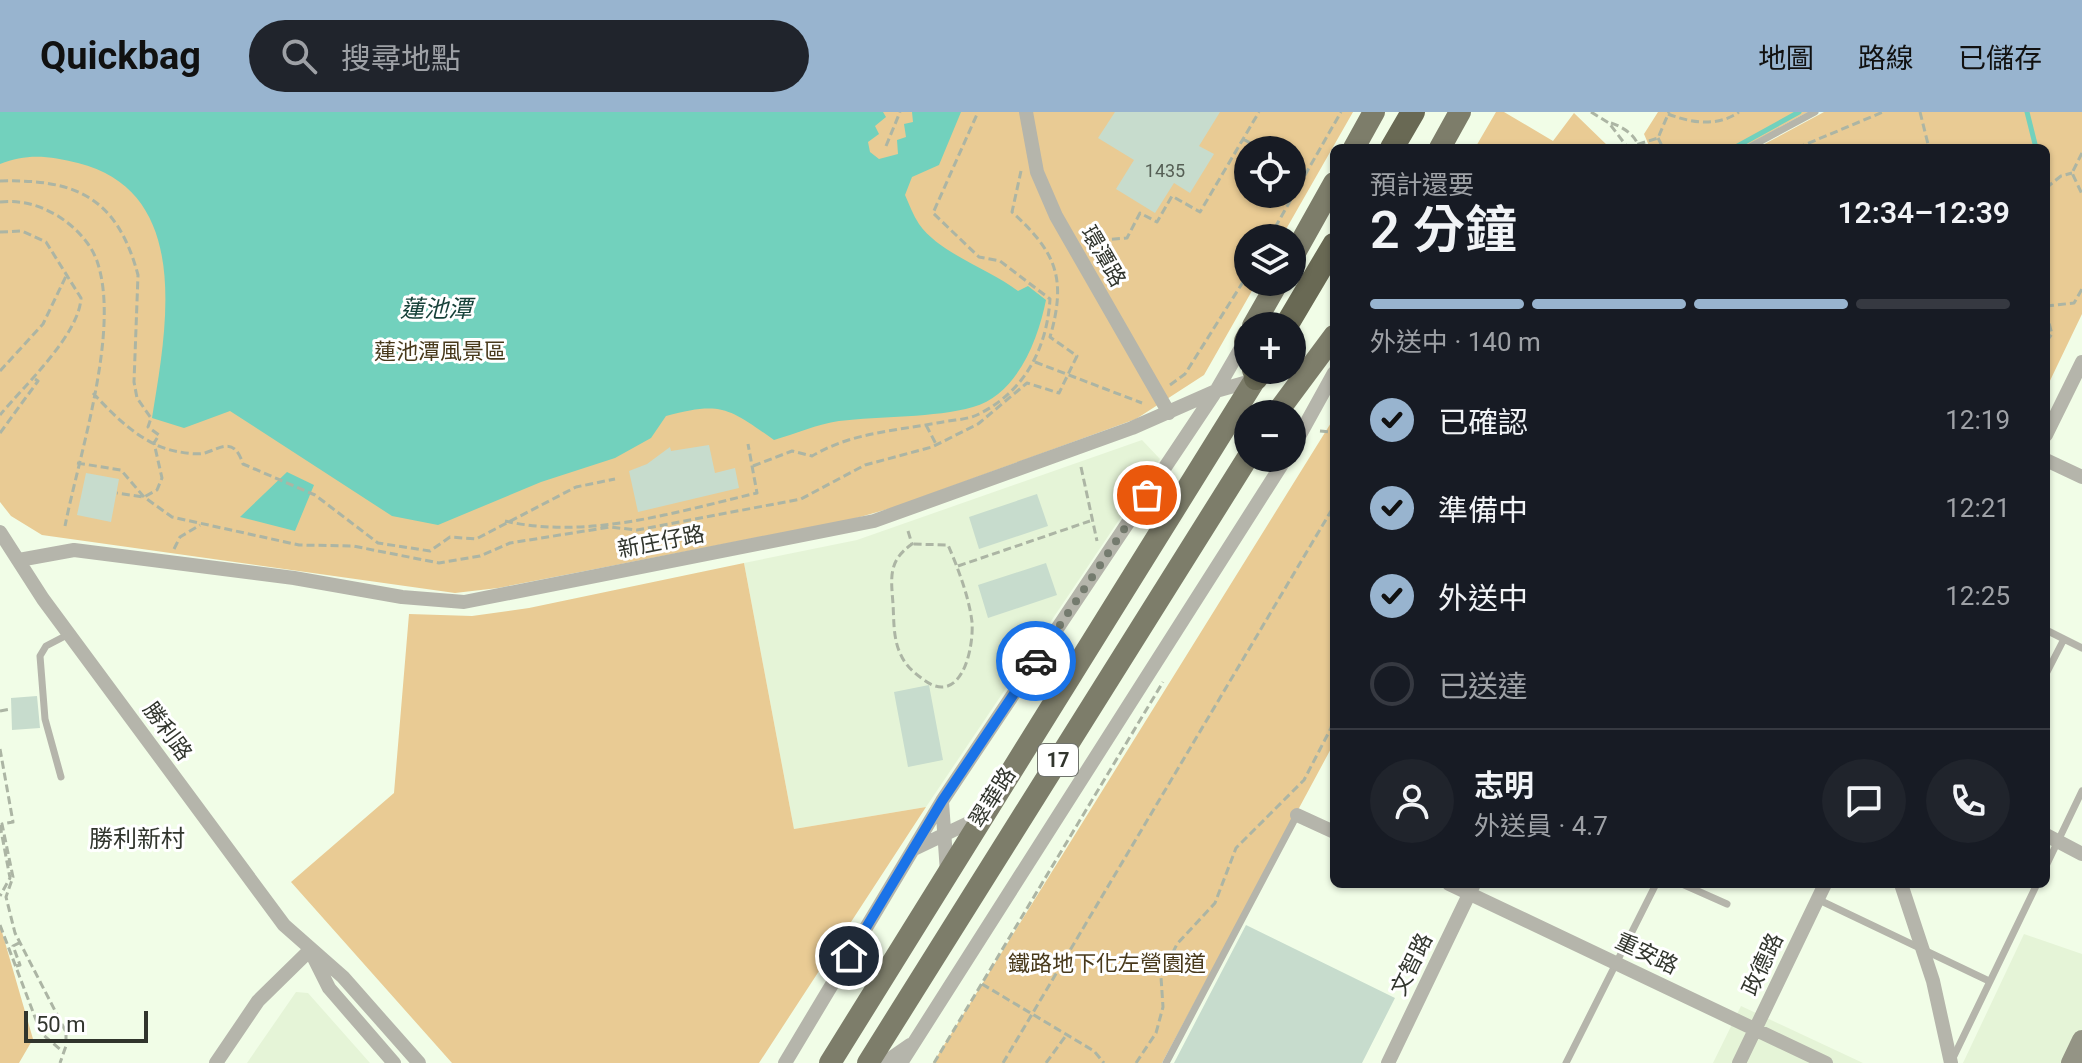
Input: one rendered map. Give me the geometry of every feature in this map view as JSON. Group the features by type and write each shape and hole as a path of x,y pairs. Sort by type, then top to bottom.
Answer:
{"highway":[{"path":"1394,144 1413,112"},
{"path":"1294,312 1330,252"}],"main road":[{"path":"1356,144 1374,112"},
{"path":"1442,144 1460,112"},
{"path":"1306,233 1330,190"},
{"path":"1306,360 1330,339"},
{"name":"翠華路","path":"830,1063 1250,384"},
{"name":"翠華路","path":"881,1063 889,1030 1239,472"}],"street":[{"name":"環潭路","path":"1026,112 1037,172 1056,216 1169,413"},
{"name":"新庄仔路","path":"1306,365 1330,358"},
{"name":"翠華路","path":"785,1063 942,801 1234,362"},
{"path":"2050,427 2082,362"},
{"path":"1306,424 1330,380"},
{"name":"新庄仔路","path":"19,560 74,550 402,597 464,602 874,521 1169,413 1234,383"},
{"path":"2050,462 2082,477"},
{"path":"901,1063 1277,472"},
{"name":"勝利路","path":"0,532 69,634 284,925 343,977 419,1063"},
{"path":"942,801 947,872"},
{"path":"1297,815 1330,830"},
{"path":"912,850 979,818"},
{"path":"2052,838 2082,854"},
{"name":"政德路","path":"1739,1063 1823,888"},
{"path":"1902,888 1923,952 1951,1063"},
{"name":"重安路","path":"1472,889 1616,963 1826,1063"},
{"name":"文智路","path":"1388,1063 1472,889"},
{"path":"216,1063 258,1001 310,950"},
{"name":"勝利路","path":"310,950 329,988 394,1063"},
{"path":"2071,1063 2082,1040"},
{"path":"881,1063 915,1041"}],"lane":[{"path":"1755,144 1815,112"},
{"path":"2050,632 2082,648"},
{"path":"61,777 45,719 40,656 46,646 69,634"},
{"path":"2050,666 2064,639"},
{"path":"2052,838 2082,791"},
{"path":"1166,1063 1297,815"},
{"path":"1566,1063 1654,888"},
{"path":"1691,888 1727,904"},
{"path":"1951,1063 2035,888"},
{"path":"1817,899 1989,981"}],"path":[{"path":"886,146 900,112"},
{"path":"753,466 792,451 812,456 840,440 978,415 1016,388 1035,362 1048,328 1050,299 1000,261 979,257 933,213 978,112"},
{"path":"1245,136 1259,112"},
{"path":"1306,172 1341,112"},
{"path":"1591,112 1617,125 1638,144"},
{"path":"1639,144 1658,138 1669,113 1688,120 1725,121 1739,112"},
{"path":"1807,144 1883,112"},
{"path":"1920,112 1928,144"},
{"path":"1609,123 1624,144"},
{"path":"1658,138 1661,144"},
{"path":"2050,185 2061,176 2072,173 2082,153"},
{"path":"1088,241 1127,238 1140,213 1157,222 1172,196 1200,212 1234,154"},
{"path":"77,463 121,470 144,497 172,517 200,525 299,545 353,546 439,563 480,556 510,543 610,527 637,530 801,499 865,465 936,444 978,424 1027,383 1059,393 1077,356 1050,337 1057,312 1058,274 1035,233 1012,212 1021,170"},
{"path":"2072,173 2082,194"},
{"path":"0,181 72,187 102,205 119,230 138,275 134,382 137,398 151,418 148,427 159,435 154,443 162,478 157,490 144,497 117,493"},
{"path":"0,202 39,205 85,239 97,261 104,316 93,393 65,526"},
{"path":"0,232 22,231 46,242 81,298 78,317 0,415"},
{"path":"0,371 43,324 67,274"},
{"path":"2050,306 2074,303 2080,299 2082,289"},
{"path":"1167,387 1185,374 1234,296"},
{"path":"1035,362 1142,403"},
{"path":"0,433 38,381 32,377"},
{"path":"93,393 112,414 154,443 178,452 205,453 219,445 227,446 240,456 243,464 270,472 315,495 378,543 430,551 450,537 476,539 505,521 544,506 576,487 615,479"},
{"path":"926,425 936,444"},
{"path":"1315,430 1330,432"},
{"path":"505,521 557,528 617,521 637,522 757,493 748,444"},
{"path":"1081,467 1090,521 1097,541"},
{"path":"73,485 83,487"},
{"path":"1005,1063 1330,513"},
{"path":"610,527 617,521"},
{"path":"957,567 1090,521"},
{"path":"170,563 180,537 200,525"},
{"path":"908,531 912,544"},
{"path":"912,544 948,545 972,622 968,662 960,679 947,687 931,685 910,670 898,651 891,577 897,555 912,544"},
{"path":"390,553 391,545"},
{"path":"411,557 412,548"},
{"path":"934,1063 1169,673"},
{"path":"0,711 11,709"},
{"path":"1136,1063 1156,1033 1163,1007 1161,977 1177,944 1215,903 1236,848 1304,780 1330,730"},
{"path":"0,749 13,822 2,824 13,877 6,897 15,933 66,1032 66,1046 60,1063"},
{"path":"0,825 6,870 10,878 0,896"},
{"path":"0,925 41,1033 62,1050 60,1063"},
{"path":"16,966 20,965 13,946 21,942"},
{"path":"982,984 1094,1051 1104,1063"},
{"path":"1046,1063 1067,1034"}],"shaded area":[{"path":"1142,440 1160,459 926,807 794,829 744,563 857,540"},
{"path":"2024,934 2082,954 2082,1063 1963,1063"},
{"path":"296,992 308,993 370,1063 247,1063"},
{"path":"1741,1006 1863,1063 1713,1063"}],"green space":[{"name":"蓮池潭風景區","path":"0,112 1353,112 1335,144 1330,144 1330,152 1306,194 1306,136 1234,136 1234,208 1298,208 1289,224 1234,224 1234,296 1249,296 1240,312 1234,312 1234,322 1204,375 1136,419 895,507 853,519 498,588 455,593 42,535 11,516 0,502"},
{"path":"1496,112 1504,112 1553,141 1574,113 1606,144 1477,144"},
{"path":"1658,112 1808,112 1749,144 1648,144 1644,134"},
{"path":"1824,112 2082,112 2082,314 2050,381 2050,144 1764,144"},
{"name":"鐵路地下化左營園道","path":"1330,424 1330,750 1162,1063 933,1063 1300,472 1306,472 1306,463"},
{"path":"744,563 794,829 926,807 759,1063 452,1063 291,882 394,793 409,614 472,616 529,608"},
{"path":"0,925 33,1039 19,1063 0,1063"}],"water":[{"name":"蓮池潭","path":"0,112 883,112 886,117 875,126 879,134 868,142 870,152 879,159 898,154 897,140 906,137 904,124 913,122 912,112 961,112 939,165 912,177 905,195 911,210 928,235 952,253 1018,291 1028,286 1046,300 1023,364 1002,391 973,407 925,415 839,421 774,440 724,410 685,411 666,416 651,438 615,458 541,482 438,525 392,516 230,411 184,428 152,418 163,346 165,307 164,269 156,233 140,203 115,179 78,163 48,157 20,158 0,164"},
{"path":"287,472 314,485 295,531 240,517"}],"building":[{"path":"1115,112 1220,112 1199,146 1214,154 1190,193 1174,183 1155,213 1116,189 1134,160 1098,138"},
{"path":"709,445 715,473 735,468 739,488 638,512 629,471 647,464 670,447 671,451"},
{"path":"86,473 119,479 111,522 77,515"},
{"path":"1037,494 1048,526 979,549 969,517"},
{"path":"1046,563 1057,595 988,618 978,585"},
{"path":"929,685 943,760 908,767 894,692"},
{"path":"37,696 40,728 12,730 11,698"},
{"path":"1246,925 1395,998 1362,1063 1174,1063"}],"waterway":[{"path":"1741,144 1799,112"},
{"path":"2027,112 2035,144"}],"way so far":[{"path":"1036,661 1147,495"}],"district":[{"name":"勝利新村","path":"137,839"}],"route":[{"path":"849,956 942,801 1036,661"}]}
